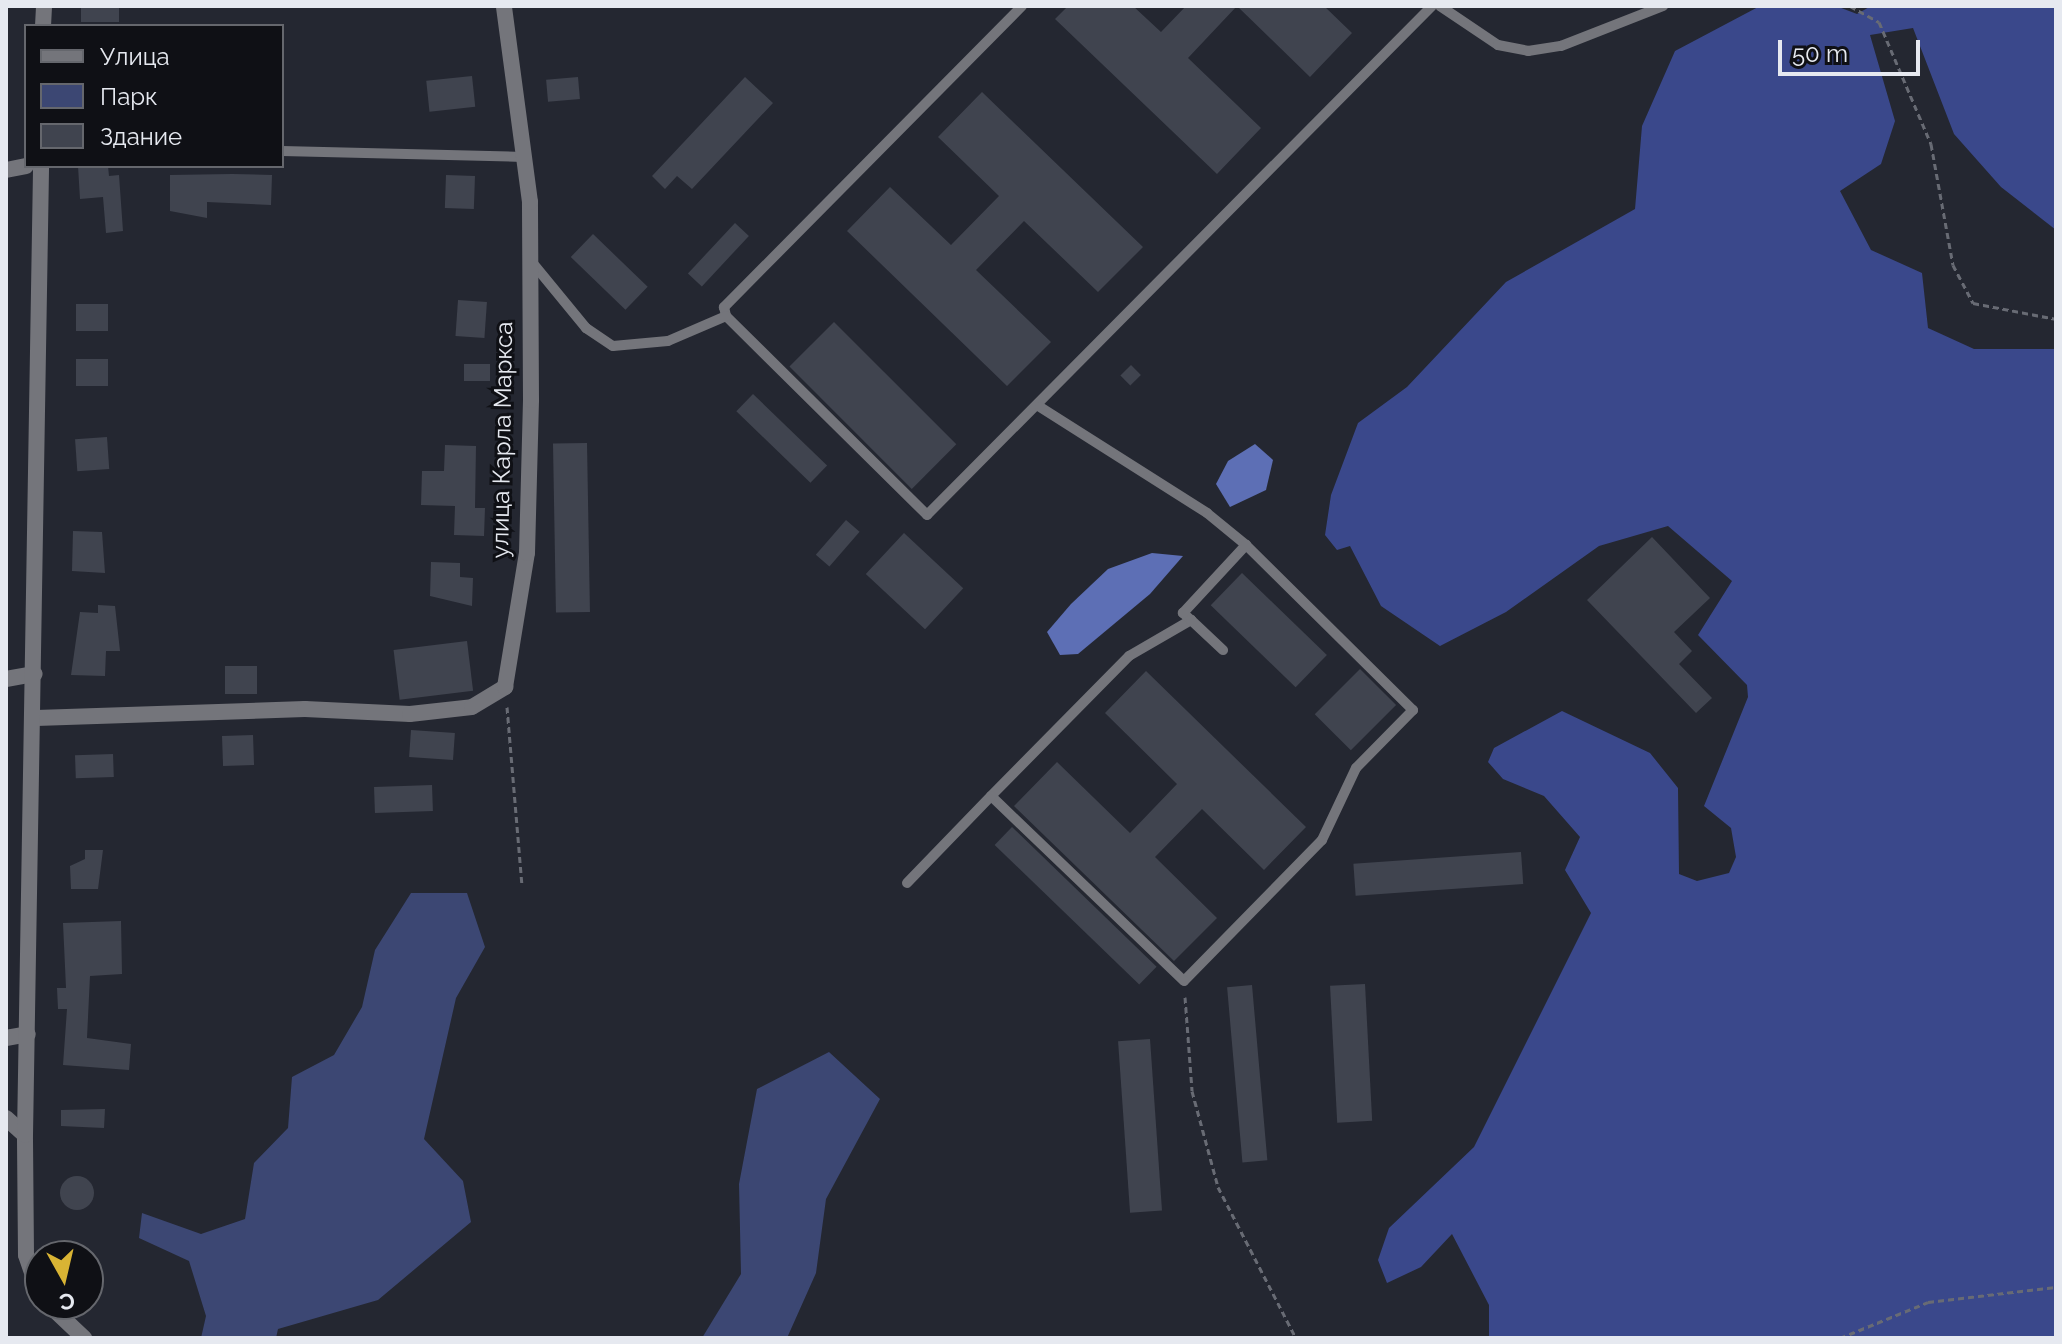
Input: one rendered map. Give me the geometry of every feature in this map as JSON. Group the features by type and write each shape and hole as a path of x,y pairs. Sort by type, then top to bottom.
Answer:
{"street":[{"name":"улица Карла Маркса","path":"504,6 523,157 529,258 527,553 505,687"},
{"path":"26,1240 25,1135 36,718 41,168"},
{"path":"6,679 35,674"},
{"path":"36,718 305,709 410,714 472,707 505,687"},
{"path":"6,1038 28,1034"},
{"path":"6,1118 25,1135"},
{"path":"62,1320 84,1338"}],"lane":[{"path":"726,316 728,296 833,202 1022,6"},
{"path":"726,316 927,515 1040,407 1432,6"},
{"path":"1440,6 1498,45 1528,51 1561,46 1663,6"},
{"path":"284,151 523,157"},
{"path":"529,258 586,328 613,346 668,341 726,316"},
{"path":"991,796 1184,981 1322,840 1356,768 1413,710 1246,545 1040,407"},
{"path":"1223,650 1183,613 1246,545"},
{"path":"907,883 1129,656 1191,620"}],"path":[{"path":"1850,6 1879,22 1931,144 1953,265 1973,303 2056,319"},
{"path":"505,687 522,884"},
{"path":"1184,981 1192,1091 1218,1187 1296,1338"},
{"path":"1840,1338 1928,1302 2056,1287"}],"green space":[{"path":"411,893 467,893 485,947 456,998 424,1139 463,1181 471,1222 378,1300 278,1329 276,1338 201,1338 206,1316 189,1261 139,1238 142,1213 201,1234 245,1219 254,1163 288,1128 292,1077 334,1055 362,1007 375,950"},
{"path":"829,1052 880,1099 826,1199 816,1273 787,1338 702,1338 741,1274 739,1184 757,1089"}],"shaded area":[{"path":"1760,6 1836,6 1857,14 1871,6 2056,6 2056,230 2001,187 1954,134 1913,28 1870,35 1895,121 1881,164 1840,191 1871,250 1922,273 1928,328 1974,349 2056,349 2056,1338 1489,1338 1489,1305 1452,1234 1421,1267 1387,1283 1378,1260 1389,1228 1474,1147 1591,913 1565,870 1580,837 1544,796 1503,779 1488,762 1494,748 1562,711 1650,753 1678,788 1679,874 1697,881 1729,873 1736,857 1731,828 1704,806 1748,697 1747,685 1698,635 1732,581 1668,526 1599,546 1506,612 1440,646 1381,606 1350,546 1337,550 1325,535 1331,495 1358,423 1407,387 1506,282 1635,209 1642,126 1675,51"},
{"path":"1255,444 1273,460 1266,490 1230,507 1216,484 1228,461"},
{"path":"1152,553 1183,556 1150,594 1078,654 1060,655 1047,632 1071,604 1108,569"}],"building":[{"path":"81,6 119,6 119,22 81,22"},
{"path":"1068,6 1133,6 1161,32 1186,6 1237,6 1188,58 1261,128 1217,174 1055,19"},
{"path":"1237,6 1324,6 1352,33 1310,77"},
{"path":"472,76 475,107 429,112 426,81"},
{"path":"578,77 580,99 548,102 546,80"},
{"path":"745,77 773,103 692,189 677,176 665,189 652,176"},
{"path":"982,92 1143,247 1098,292 1024,221 976,270 1051,342 1007,386 847,231 890,187 951,245 999,196 938,137"},
{"path":"78,168 108,168 109,176 119,175 123,231 106,233 103,197 80,199"},
{"path":"170,175 272,175 271,205 207,202 207,218 170,211"},
{"path":"446,175 475,176 474,209 445,208"},
{"path":"735,223 749,236 702,286 688,273"},
{"path":"593,234 648,287 625,310 571,257"},
{"path":"458,300 487,302 484,338 455,336"},
{"path":"76,304 108,304 108,331 76,331"},
{"path":"834,322 956,444 912,489 789,367"},
{"path":"76,359 108,359 108,386 76,386"},
{"path":"464,364 490,364 490,381 464,381"},
{"path":"1131,365 1141,375 1130,386 1120,376"},
{"path":"753,394 827,466 810,483 736,411"},
{"path":"107,437 109,469 77,471 75,439"},
{"path":"587,443 590,612 556,613 553,444"},
{"path":"445,445 476,446 475,508 485,508 484,536 454,535 455,506 421,505 422,471 444,471"},
{"path":"846,520 860,532 829,567 816,555"},
{"path":"73,531 102,532 105,573 72,571"},
{"path":"904,533 963,588 925,629 866,574"},
{"path":"1652,537 1710,598 1674,632 1692,651 1679,664 1712,698 1696,713 1587,600"},
{"path":"431,562 460,563 460,577 473,578 472,606 430,596"},
{"path":"1242,573 1327,655 1296,687 1211,605"},
{"path":"98,605 115,606 120,651 106,651 105,676 71,675 80,612 98,613"},
{"path":"467,641 473,691 400,700 394,650"},
{"path":"225,666 257,666 257,694 225,694"},
{"path":"1360,669 1396,705 1351,750 1315,714"},
{"path":"1146,671 1306,827 1264,870 1202,809 1155,857 1217,918 1174,961 1014,806 1057,762 1130,833 1177,784 1105,713"},
{"path":"411,730 455,733 453,760 409,757"},
{"path":"253,735 254,765 223,766 222,736"},
{"path":"113,754 114,777 76,778 75,755"},
{"path":"432,785 433,811 375,813 374,787"},
{"path":"1012,827 1157,967 1139,985 995,845"},
{"path":"85,850 103,850 98,889 71,889 70,866 85,859"},
{"path":"1521,852 1523,884 1356,896 1353,864"},
{"path":"121,921 122,974 90,976 87,1038 131,1044 129,1070 63,1065 67,1009 58,1009 57,988 66,988 63,923"},
{"path":"1365,984 1372,1121 1337,1123 1330,986"},
{"path":"1252,985 1267,1160 1242,1163 1227,987"},
{"path":"1150,1039 1162,1211 1130,1213 1118,1041"},
{"path":"105,1109 104,1128 61,1126 61,1110"},
{"path":"77,1176 89,1181 94,1193 89,1205 77,1210 65,1205 60,1193 65,1181"}]}
